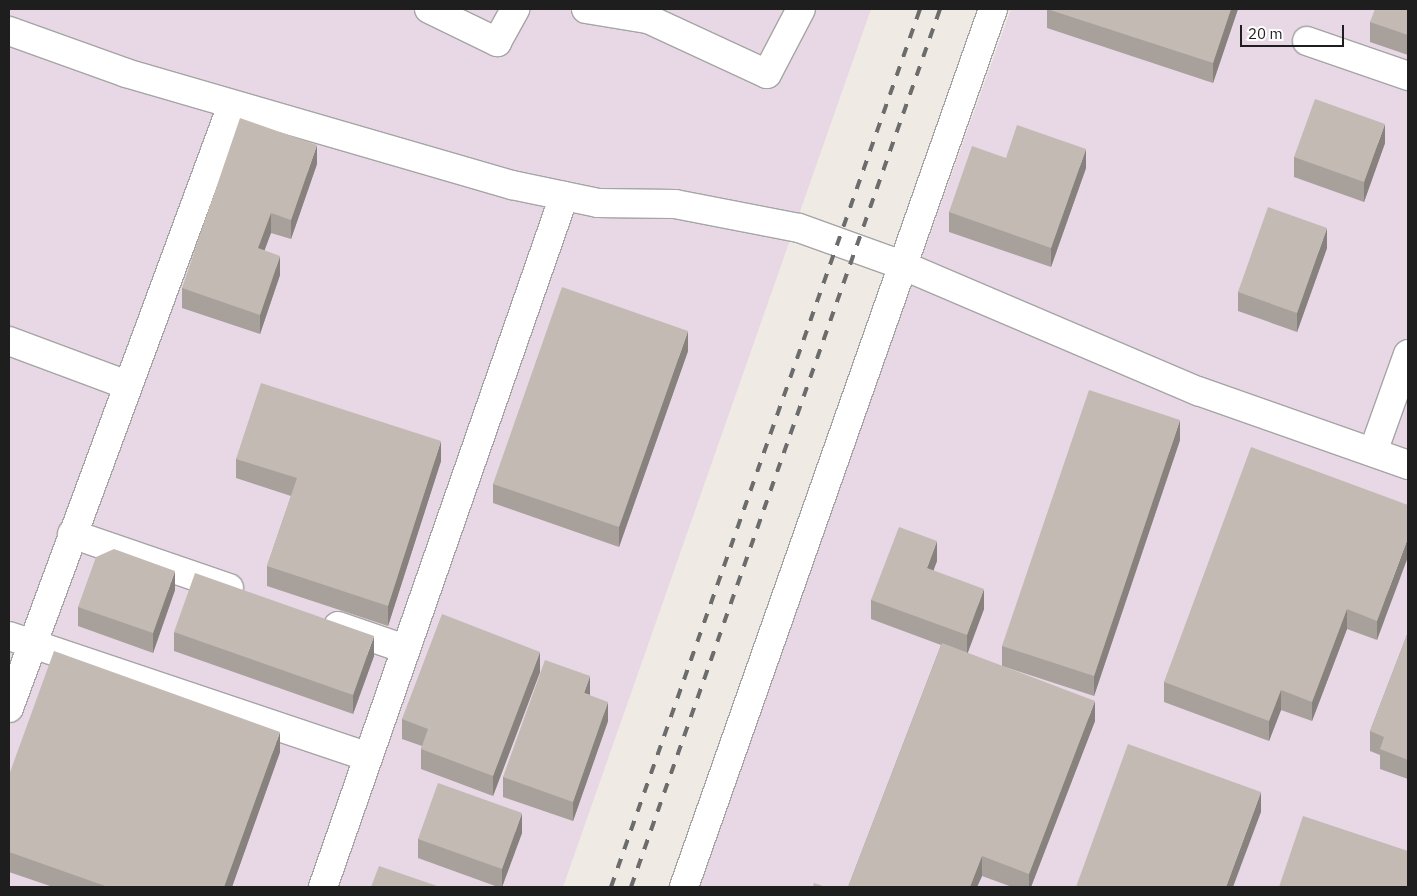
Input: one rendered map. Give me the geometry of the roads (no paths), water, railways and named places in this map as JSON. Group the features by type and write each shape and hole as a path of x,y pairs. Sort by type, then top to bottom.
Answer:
{"street":[{"path":"429,9 496,42 514,9"},
{"path":"586,9 648,19 767,74 801,9"},
{"path":"684,887 993,9"},
{"path":"9,31 232,105 444,167 598,203 675,204 798,228 902,265 1198,391 1408,465"},
{"path":"1306,41 1408,76"},
{"path":"9,708 20,640 72,534 232,105"},
{"path":"323,887 564,196"},
{"path":"9,341 127,385"},
{"path":"1373,452 1408,354"},
{"path":"72,534 257,598"},
{"path":"313,617 405,649"},
{"path":"20,640 368,757"}],"railway":[{"path":"611,887 920,9"},
{"path":"631,887 940,9"}]}
